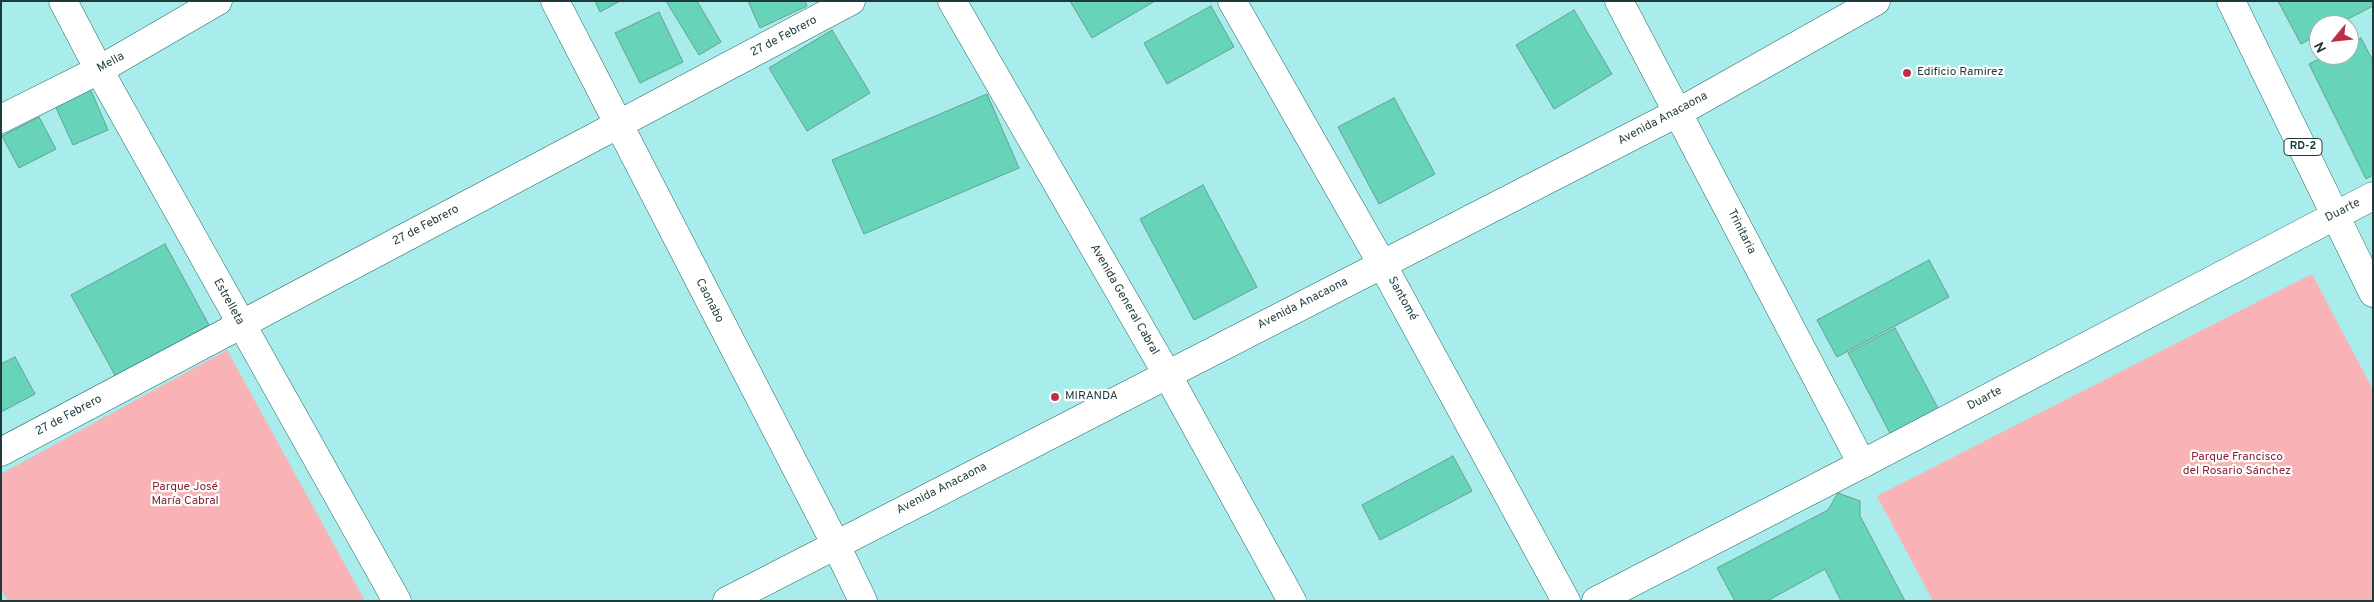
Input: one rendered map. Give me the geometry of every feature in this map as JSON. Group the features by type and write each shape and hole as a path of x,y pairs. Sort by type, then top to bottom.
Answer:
{"street":[{"name":"Estrelleta","path":"63,1 99,70 397,601"},
{"name":"Mella","path":"1,119 99,70 218,1"},
{"name":"Caonabo","path":"555,1 835,543 863,601"},
{"name":"27 de Febrero","path":"1,452 852,1"},
{"name":"Avenida General Cabral","path":"952,1 1167,374 1292,601"},
{"name":"Santomé","path":"1232,1 1382,264 1566,601"},
{"name":"Trinitaria","path":"1619,1 1679,112 1862,464"},
{"name":"Avenida Anacaona","path":"727,601 835,543 1679,112 1876,1"},
{"name":"RD-2","path":"2231,1 2373,293"},
{"name":"Duarte","path":"1596,601 2373,196"}],"green space":[{"name":"Parque Francisco del Rosario Sánchez","path":"2312,274 2373,390 2373,601 1933,601 1877,496"},
{"name":"Parque José María Cabral","path":"227,350 365,601 8,601 1,589 1,474"}],"building":[{"path":"595,1 620,1 600,12"},
{"path":"666,1 697,1 721,42 699,55"},
{"path":"748,1 805,1 807,6 760,28"},
{"path":"1070,1 1155,1 1092,38"},
{"path":"2278,1 2373,1 2373,6 2355,15 2309,15 2309,40 2301,44"},
{"path":"1211,6 1234,47 1167,84 1144,43"},
{"path":"1574,10 1612,74 1554,109 1516,45"},
{"path":"659,12 683,62 640,83 615,33"},
{"path":"832,30 870,93 807,131 769,68"},
{"path":"2361,38 2373,61 2373,175 2366,179 2309,65 2359,65 2359,39"},
{"path":"89,86 108,130 73,145 53,101"},
{"path":"987,94 1019,168 864,234 832,160"},
{"path":"1394,98 1435,174 1379,204 1338,127"},
{"path":"39,117 56,149 19,168 2,136"},
{"path":"1203,185 1257,287 1194,320 1140,219"},
{"path":"165,244 209,325 116,377 71,295"},
{"path":"1929,260 1949,297 1837,357 1817,320"},
{"path":"1895,328 1939,410 1891,435 1848,353"},
{"path":"15,357 35,394 1,412 1,364"},
{"path":"1453,456 1472,491 1380,540 1362,505"},
{"path":"1838,493 1860,501 1860,516 1905,601 1841,601 1825,569 1767,601 1735,601 1717,568 1828,510"}],"place":[{"name":"Edificio Ramirez","path":"1907,73"},
{"name":"MIRANDA","path":"1055,397"}]}
